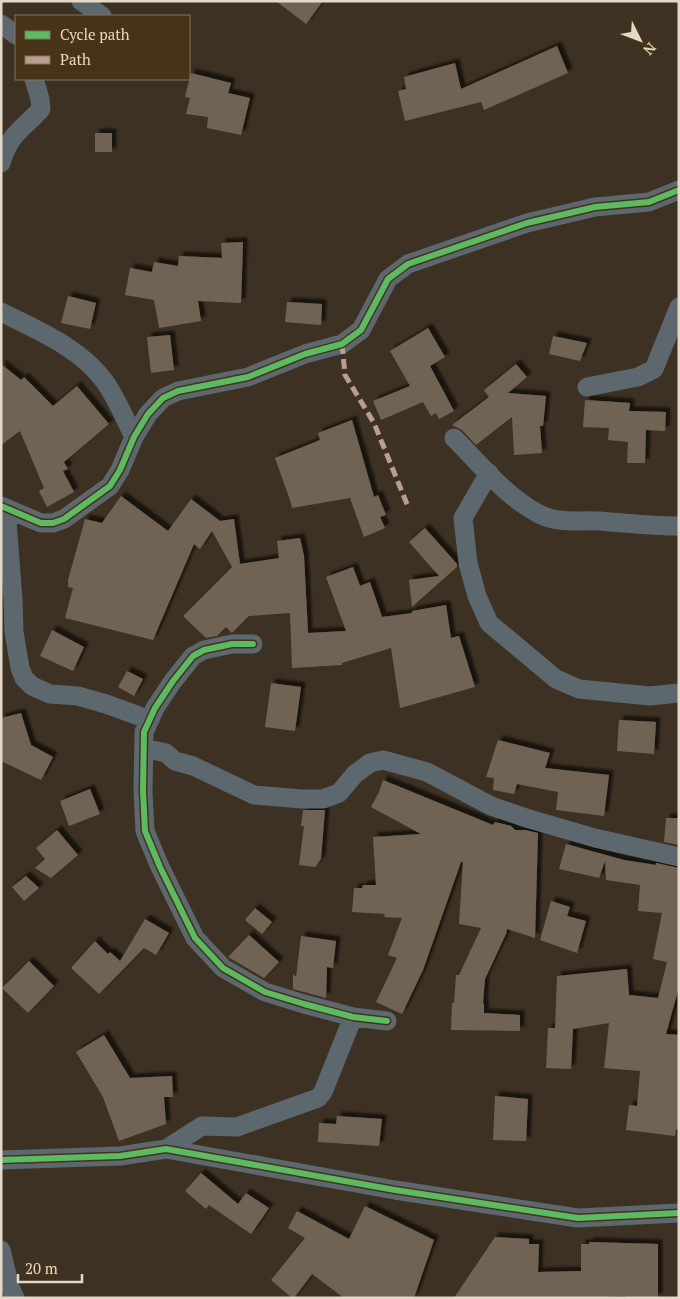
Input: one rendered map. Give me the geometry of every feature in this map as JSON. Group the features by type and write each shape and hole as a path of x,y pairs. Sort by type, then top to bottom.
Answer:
{"street":[{"path":"81,1 101,15"},
{"path":"1,24 15,34"},
{"path":"1,164 6,148 14,134 41,109 34,80"},
{"path":"150,720 78,696 50,694 32,686 24,678 20,668 14,632 13,599 3,508 41,522 53,523 64,519 110,486 120,470 134,437 148,414 163,398 178,391 248,377 305,354 342,344 361,330 388,279 408,264 527,223 596,207 649,202 679,190"},
{"path":"587,387 638,377 654,369 679,307"},
{"path":"1,312 48,336 86,360 105,382 134,437"},
{"path":"454,438 502,488 540,514 562,522 597,521 644,526 679,526"},
{"path":"489,473 464,518 468,563 476,596 489,623 556,679 579,689 650,696 679,694"},
{"path":"253,644 232,644 204,650 193,656 173,680 155,708 144,732 143,791 146,831 160,867 195,938 223,968 265,992 353,1017 387,1021"},
{"path":"144,748 166,753 175,761 193,766 254,795 302,799 323,799 339,793 355,774 370,763 383,760 427,772 490,806 526,818 595,838 679,857"},
{"path":"166,1149 202,1126 237,1127 318,1098 353,1017"},
{"path":"1,1160 120,1156 166,1149 395,1190 578,1218 679,1212"},
{"path":"1,1250 10,1287 15,1298"}],"building":[{"path":"276,1 323,1 306,24"},
{"path":"557,46 568,73 484,110 481,102 405,121 398,91 406,89 404,77 455,63 461,89"},
{"path":"191,73 231,83 228,93 250,98 241,135 207,128 208,117 186,114 190,98 185,97"},
{"path":"95,133 112,133 112,152 95,152"},
{"path":"243,242 241,303 198,301 201,321 159,328 154,300 125,295 130,268 152,272 154,262 178,266 179,256 222,258 221,243"},
{"path":"68,296 96,303 90,329 61,323"},
{"path":"287,302 322,304 321,325 285,322"},
{"path":"428,328 445,357 430,366 454,411 439,419 436,413 431,416 423,402 381,420 373,401 410,386 390,351"},
{"path":"170,335 174,370 151,373 147,337"},
{"path":"553,336 587,343 580,361 549,354"},
{"path":"1,364 21,380 24,377 53,406 77,386 109,424 64,462 68,469 63,471 74,492 47,507 39,491 44,488 20,431 1,445"},
{"path":"516,364 527,377 508,393 546,396 543,426 540,426 542,453 514,455 512,417 476,445 462,430 452,425 489,397 484,390"},
{"path":"585,400 630,403 629,411 666,412 665,431 646,430 645,463 627,463 628,442 608,440 609,428 583,427"},
{"path":"352,420 374,497 378,495 386,515 380,517 385,528 364,537 350,498 292,508 275,458 320,440 318,433"},
{"path":"121,496 168,531 191,499 220,521 234,519 240,564 279,558 277,541 300,538 304,556 308,633 346,631 326,577 353,567 360,586 370,582 382,617 412,613 412,611 446,605 451,638 459,636 475,687 400,708 391,648 342,663 342,665 292,668 290,613 249,616 232,633 226,627 217,636 206,638 183,616 232,567 212,531 200,549 194,544 153,640 65,618 73,588 68,587 68,580 85,519 102,523"},
{"path":"425,528 457,564 457,567 412,607 409,580 439,576 409,542"},
{"path":"52,630 84,647 73,671 40,656"},
{"path":"127,671 143,679 134,696 118,687"},
{"path":"271,683 301,687 295,731 265,727"},
{"path":"21,713 31,745 53,757 41,780 1,761 1,718"},
{"path":"619,720 656,722 654,754 617,751"},
{"path":"498,740 550,753 545,768 609,775 604,816 556,810 558,792 517,784 514,794 493,790 494,778 486,777"},
{"path":"383,780 493,825 495,822 511,826 515,830 538,833 535,938 507,929 485,979 484,1013 520,1015 520,1031 451,1030 456,975 459,975 481,928 459,924 463,862 461,862 423,970 402,1014 376,1002 397,958 388,955 402,918 384,917 385,914 352,912 354,888 362,888 363,885 376,885 373,837 421,834 371,807"},
{"path":"90,789 100,814 69,826 60,801"},
{"path":"303,810 325,810 321,859 315,867 299,865 304,826 301,826"},
{"path":"666,818 679,818 679,845 664,842"},
{"path":"57,830 78,855 51,878 35,868 45,859 36,848"},
{"path":"566,844 624,860 656,865 656,863 679,868 679,987 666,1034 679,1035 679,1130 676,1130 675,1136 626,1130 629,1105 637,1106 640,1071 604,1068 609,1023 573,1029 571,1069 546,1068 548,1028 555,1028 557,976 627,969 629,995 658,998 667,962 653,959 662,913 638,911 640,885 606,880 605,861 599,878 559,869"},
{"path":"26,876 39,888 24,901 12,887"},
{"path":"551,901 570,907 567,916 586,921 577,953 540,940"},
{"path":"255,908 272,922 262,934 245,920"},
{"path":"145,919 169,933 156,955 144,948 99,994 71,968 95,941 108,954 110,952 120,961"},
{"path":"249,935 279,962 264,978 228,957"},
{"path":"301,936 336,941 333,968 327,967 326,998 293,989 293,974 296,977"},
{"path":"29,961 54,986 28,1013 2,988"},
{"path":"104,1035 130,1078 172,1076 173,1097 164,1097 166,1124 119,1141 103,1097 76,1052"},
{"path":"495,1096 528,1099 526,1141 493,1140"},
{"path":"337,1116 382,1119 379,1146 318,1142 319,1123 336,1124"},
{"path":"201,1173 238,1204 246,1193 269,1208 251,1234 209,1205 206,1209 185,1191"},
{"path":"365,1206 434,1240 414,1298 344,1298 312,1274 294,1298 292,1298 271,1280 305,1238 288,1228 297,1211 349,1239"},
{"path":"495,1237 529,1239 529,1244 539,1244 538,1272 581,1271 581,1244 589,1244 589,1242 658,1244 658,1298 625,1298 625,1296 454,1298"}],"marked path":[{"path":"342,344 345,375 374,423 409,509"}],"cycle path":[{"path":"1,506 41,523 53,523 64,519 110,486 120,470 134,437 148,414 163,398 178,391 248,377 305,354 342,344 361,330 388,279 408,264 527,223 595,207 649,202 679,190"},
{"path":"253,644 232,644 204,650 193,656 155,708 144,732 143,791 145,831 160,867 195,938 223,968 265,992 353,1017 387,1021"},
{"path":"1,1160 120,1156 166,1149 395,1190 578,1218 679,1213"}]}
